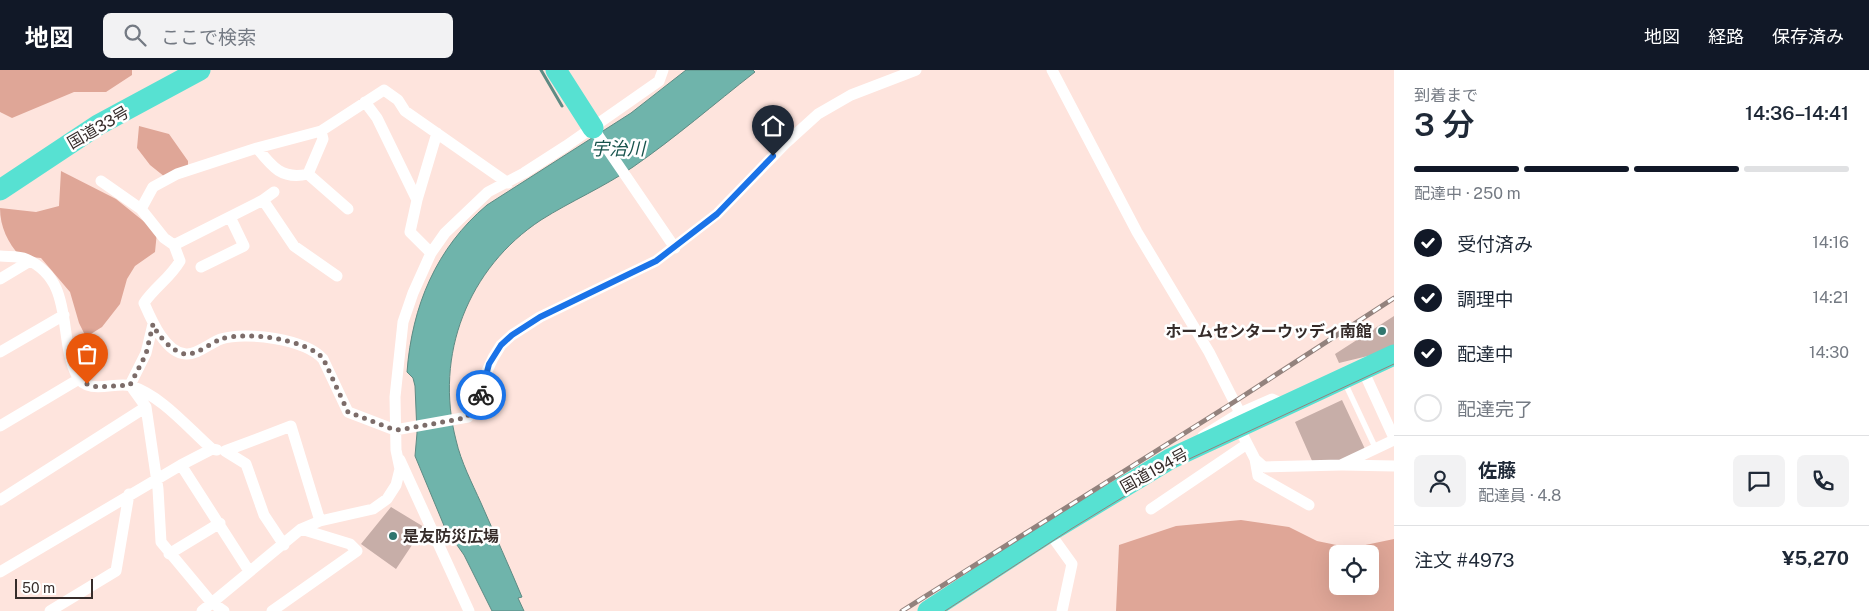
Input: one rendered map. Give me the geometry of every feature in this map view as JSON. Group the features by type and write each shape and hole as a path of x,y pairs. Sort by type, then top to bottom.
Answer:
{"highway":[{"path":"98,125 146,88 178,70"},
{"name":"国道33号","path":"0,190 98,125 200,70"},
{"path":"556,70 592,128"},
{"name":"国道194号","path":"928,611 1049,532 1150,470 1197,446 1242,428 1285,405 1394,355"}],"street":[{"path":"202,611 301,529 320,520 358,513 381,504 396,485 400,469 396,450 400,429 397,366 404,322 413,293 431,253 445,233 488,192 508,183 592,128 659,81 663,70"},
{"path":"102,181 141,209 164,238 174,245 180,261 172,275 152,291 144,303 155,330 172,348 186,354 192,354 223,338 246,336 289,341 318,353 323,358 348,412 400,429 465,418 479,404 487,371 493,358 501,345 512,335 540,317 640,270 675,248 717,214 786,143 818,114 851,95 916,70"},
{"path":"1052,70 1137,232 1209,352 1255,459 1258,476 1309,505"},
{"path":"141,209 152,187 177,174 257,148 321,131 384,90 398,100 405,111 508,183"},
{"path":"365,102 377,118 417,200"},
{"path":"592,128 675,248"},
{"path":"308,174 322,139 321,131"},
{"path":"431,253 410,232 417,200 437,132"},
{"path":"257,148 268,162 283,174 294,177 308,174"},
{"path":"308,174 348,209"},
{"path":"174,245 263,200 274,192"},
{"path":"263,200 294,246 337,276"},
{"path":"201,268 244,246 230,217"},
{"path":"0,256 25,258 42,270 58,289 70,356 79,379 97,387 130,385 158,400 212,449 225,451 240,458 246,464 264,515 284,545"},
{"path":"0,279 30,261"},
{"path":"0,352 64,315"},
{"path":"130,385 146,354 153,324"},
{"path":"1341,465 1394,439 1353,375"},
{"path":"0,426 79,379"},
{"path":"130,385 146,407 156,478 158,532 161,542 169,554 211,602 224,611"},
{"path":"0,500 146,407"},
{"path":"225,451 291,426 320,520"},
{"path":"1151,509 1242,428"},
{"path":"0,572 156,478 212,449"},
{"path":"396,450 470,611"},
{"path":"1255,459 1264,467 1394,466"},
{"path":"181,465 220,523 249,571"},
{"path":"50,611 116,571 129,494"},
{"path":"169,554 220,523"},
{"path":"272,611 357,551 350,544 301,529"},
{"path":"1049,532 1072,564 1062,611"}],"lane":[{"path":"1353,375 1376,449"}],"shaded area":[{"path":"0,70 132,70 132,75 106,92 74,92 12,118 0,112"},
{"path":"139,126 169,134 188,161 188,167 165,177 150,165 137,148"},
{"path":"61,171 116,199 157,232 155,252 135,266 127,279 120,304 102,327 86,337 79,323 70,292 41,258 20,256 12,246 1,222 0,208 36,212 59,206"},
{"path":"1241,520 1289,527 1317,541 1336,545 1329,545 1329,595 1379,595 1379,545 1365,545 1394,539 1394,611 1116,611 1119,545 1176,526"}],"water":[{"name":"宇治川","path":"686,70 753,70 755,72 649,156 611,181 541,220 515,240 494,263 476,288 463,316 454,346 450,377 450,408 456,440 467,472 522,597 518,598 524,611 492,611 464,555 445,528 415,456 417,433 415,386 413,378 407,372 414,324 421,301 441,259 454,240 487,205 631,113"}],"building":[{"name":"ホームセンターウッディ南館","path":"1394,316 1394,347 1376,354 1339,363 1335,354"},
{"path":"1342,400 1365,449 1341,460 1313,463 1295,422"},
{"name":"是友防災広場","path":"391,507 424,527 396,569 361,544"}],"waterway":[{"path":"541,70 562,106"}],"tram line":[{"path":"945,611 1071,529 1174,466 1394,364"}],"railway":[{"path":"902,611 1234,402 1394,298"}],"way so far":[{"path":"87,384 97,387 130,385 146,354 153,324 155,330 172,348 180,353 192,354 223,338 246,336 289,341 318,353 323,358 348,412 395,430 468,417 479,404 481,395"}],"place":[{"name":"ホームセンターウッディ南館","path":"1382,331"},
{"name":"是友防災広場","path":"393,536"}],"route":[{"path":"481,395 489,364 501,345 512,335 540,317 618,281 656,261 675,248 717,214 773,156"}]}
